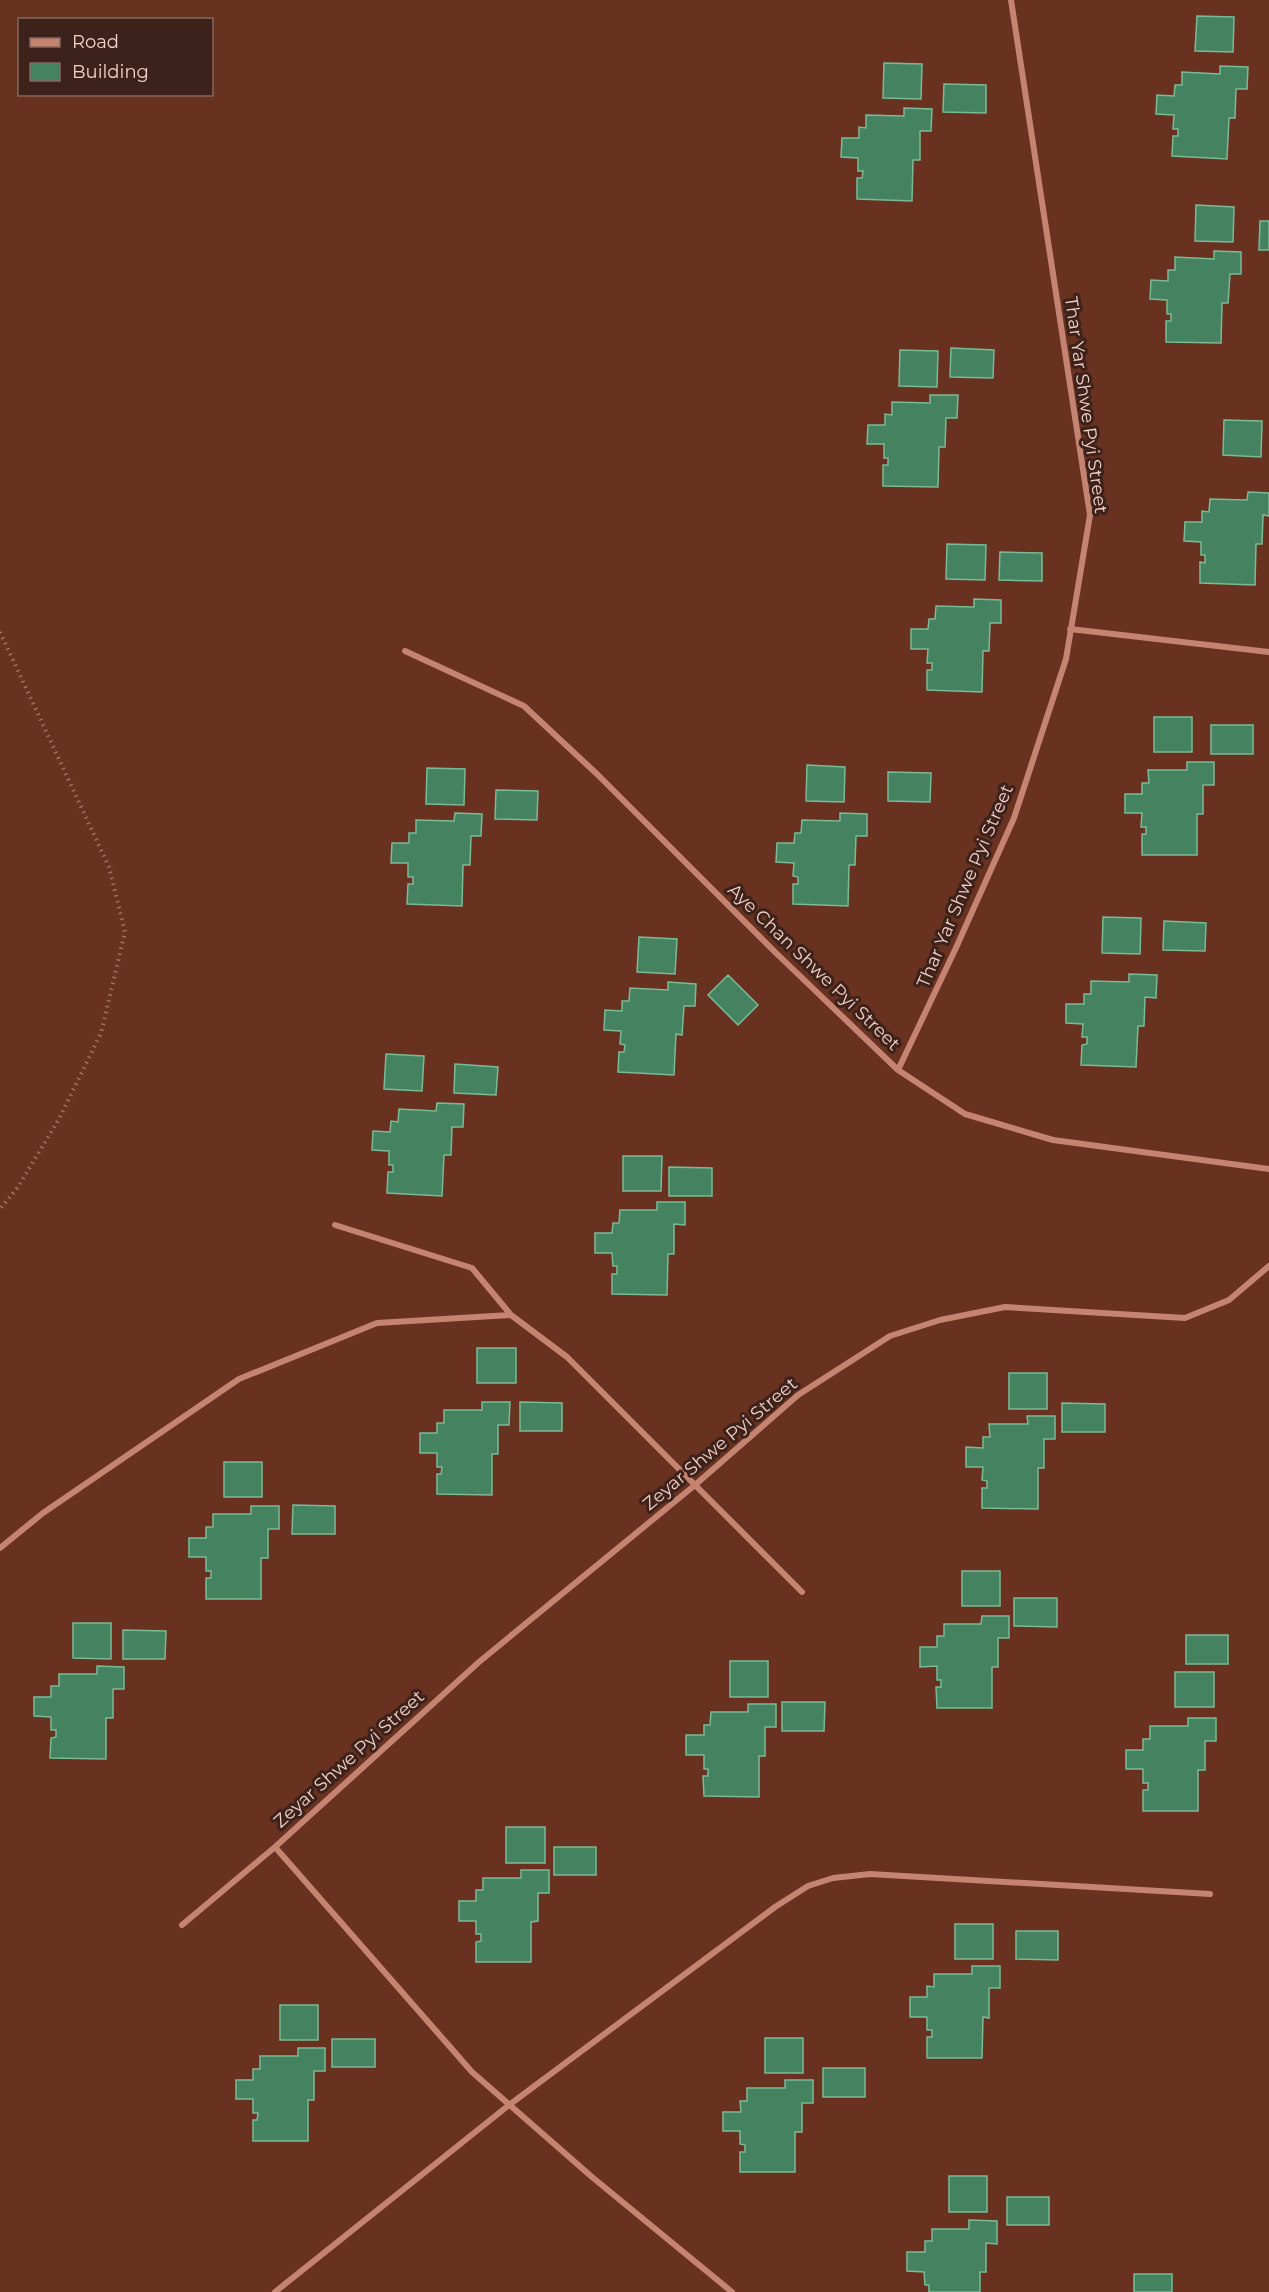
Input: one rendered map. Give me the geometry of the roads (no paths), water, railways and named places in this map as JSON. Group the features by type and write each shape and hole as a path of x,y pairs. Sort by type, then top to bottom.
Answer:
{"street":[{"name":"Thar Yar Shwe Pyi Street","path":"898,1070 1014,818 1066,659 1090,515 1011,0"},
{"path":"1070,629 1269,652"},
{"name":"Aye Chan Shwe Pyi Street","path":"405,651 524,706 598,775 776,953 898,1070 964,1114 1053,1140 1269,1169"},
{"path":"335,1225 472,1268 511,1315 567,1357 802,1592"},
{"name":"Zeyar Shwe Pyi Street","path":"182,1925 275,1847 479,1662 694,1485 798,1395 890,1336 940,1320 1005,1307 1185,1318 1229,1300 1269,1266"},
{"path":"0,1548 42,1512 239,1379 376,1323 511,1315"},
{"path":"275,1847 472,2072 592,2177 732,2292"},
{"path":"275,2292 509,2105 775,1907 808,1886 833,1878 870,1874 1210,1894"}]}
